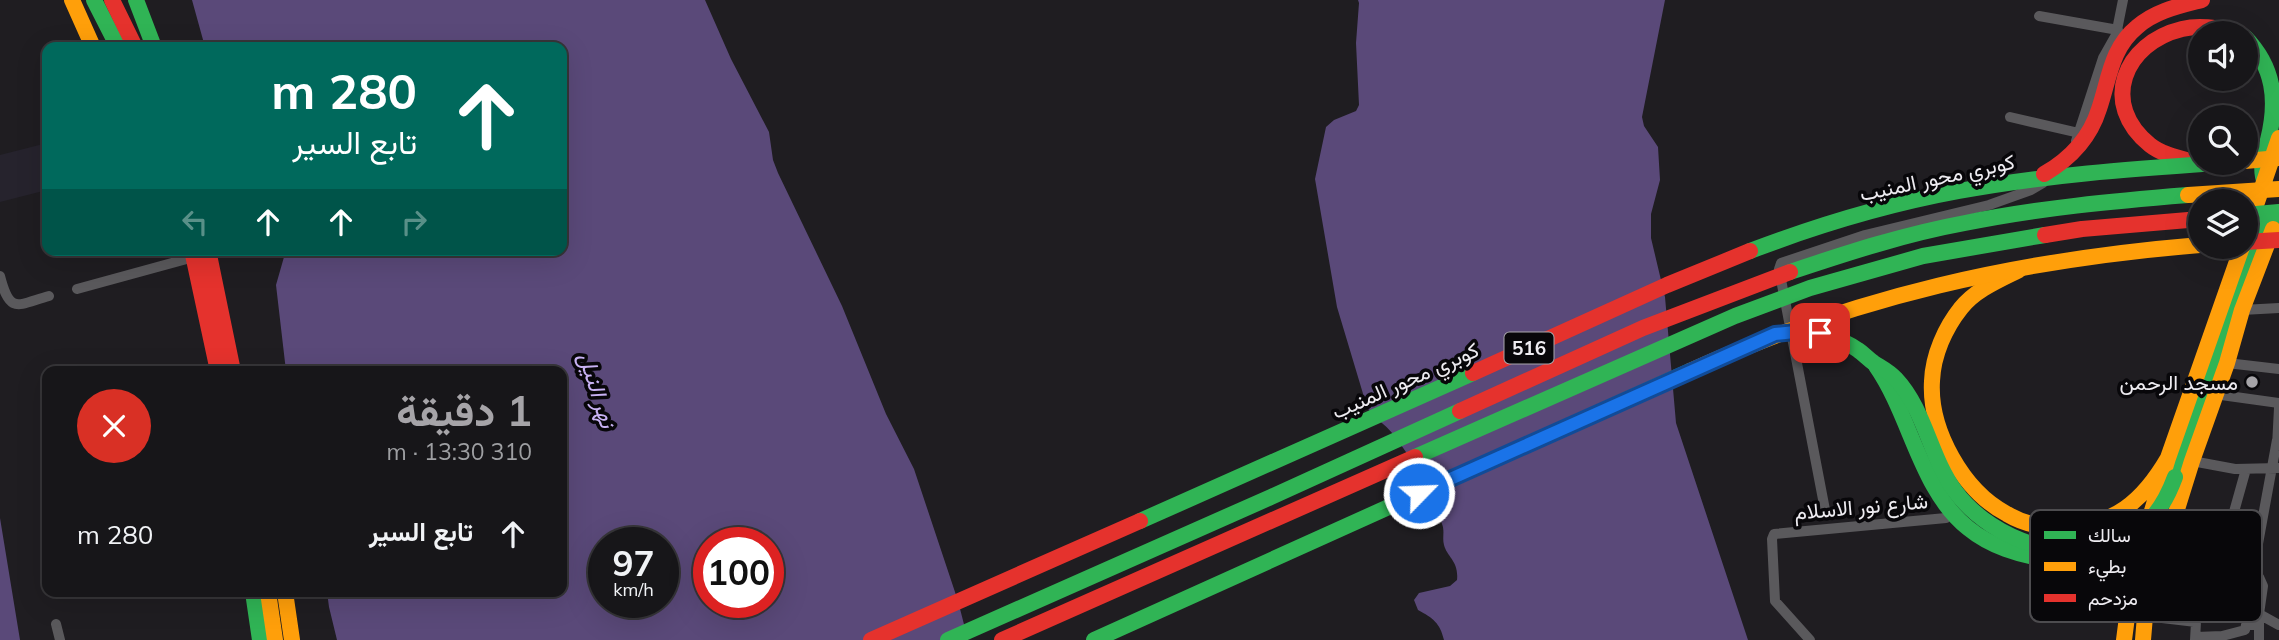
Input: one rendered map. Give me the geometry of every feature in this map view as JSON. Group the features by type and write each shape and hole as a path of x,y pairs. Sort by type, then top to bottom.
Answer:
{"main road":[{"path":"72,0 91,42"},
{"path":"94,0 115,42"},
{"path":"112,0 133,42"},
{"path":"136,0 152,42"},
{"path":"2036,178 2055,169 2085,140 2095,122 2111,64 2132,32 2152,17 2175,6 2202,0"},
{"path":"2188,160 2162,152 2138,134 2123,107 2122,77 2133,51 2153,31 2165,24 2192,19 2211,21"},
{"path":"2258,53 2265,62 2274,90 2273,120 2261,170 2272,186"},
{"path":"2258,213 2272,186 2279,138"},
{"path":"2258,160 2279,158"},
{"name":"كوبري محور المنيب","path":"871,640 1723,261 1794,234 1876,209 1958,191 2036,178 2188,165"},
{"name":"516","path":"948,640 1249,508 1650,324 1807,265 1921,232 2036,209 2272,186"},
{"path":"2258,214 2279,213"},
{"path":"2177,510 2214,394 2227,363 2242,310 2279,213"},
{"path":"2159,510 2175,477 2259,235 2266,223 2279,213"},
{"name":"516","path":"1002,640 1735,316 1810,288 1962,248 2082,229 2188,220"},
{"path":"2258,239 2279,240"},
{"path":"1094,640 1775,334 1849,307 1964,276 2109,253 2188,246"},
{"path":"199,256 217,366"},
{"path":"199,256 232,366"},
{"path":"2153,510 2168,458 2238,259"},
{"path":"2030,524 1999,511 1981,498 1966,481 1944,442 1932,403 1931,383 1936,352 1949,324 1962,308 1989,286 2020,269 2042,262"},
{"path":"1775,334 1805,331 1820,333 1849,344 1890,373 1903,388 1955,493 1981,518 2013,537 2030,543"},
{"path":"1873,362 1890,387 1916,449 1937,491 1950,510 1966,526 1985,539 2030,556"},
{"path":"2124,510 2152,484 2168,458"},
{"path":"254,597 260,640"},
{"path":"269,597 275,640"},
{"path":"285,597 292,640"},
{"path":"2123,640 2126,622"},
{"path":"2143,640 2144,622"}],"street":[{"path":"1826,515 1779,269 1781,263 1865,235 1989,205 2031,190 2047,180 2062,166 2080,133 2103,58 2118,30 2123,0"},
{"path":"2039,16 2118,30"},
{"path":"2010,117 2080,133"},
{"path":"77,289 185,256"},
{"path":"0,276 5,297 17,305 49,296"},
{"path":"2242,310 2279,308"},
{"path":"2227,363 2279,369"},
{"path":"2214,394 2279,406 2275,468 2262,526"},
{"path":"2192,461 2246,469 2275,468"},
{"path":"2235,510 2246,469"},
{"name":"شارع نور الاسلام","path":"1810,640 1775,601 1774,534 1946,518"},
{"path":"2262,615 2279,625"},
{"path":"2258,622 2259,640"},
{"path":"56,624 60,640"},
{"path":"2195,638 2222,636 2245,630 2246,625 2258,625"}],"shaded area":[{"path":"42,144 42,191 0,202 0,155"}],"water":[{"name":"نهر النيل","path":"192,0 705,0 731,59 769,132 778,173 842,306 886,414 914,469 958,601 968,640 337,640 328,597 567,597 567,366 285,366 276,285 284,256 567,256 567,42 204,42"},
{"path":"1358,0 1665,0 1642,117 1644,126 1658,147 1660,180 1651,214 1651,238 1665,297 1676,423 1748,640 1444,640 1435,622 1418,610 1414,600 1419,593 1450,586 1457,580 1456,568 1443,542 1443,527 1422,477 1393,434 1367,407 1337,307 1315,179 1326,127 1334,120 1356,111 1359,105 1356,43"},
{"path":"0,518 20,640 0,640"}],"traffic: fast":[{"path":"94,0 115,42"},
{"path":"136,0 152,42"},
{"path":"2258,53 2268,72 2273,98 2271,125 2262,167 2265,183"},
{"path":"1750,251 1853,216 1959,191 2056,177 2188,165"},
{"path":"1790,272 1898,238 1943,227 2049,209 2188,195"},
{"path":"2258,214 2279,212"},
{"path":"2175,477 2259,235 2266,224 2279,213"},
{"path":"1415,457 1735,316 1810,288 1923,256 2045,235"},
{"path":"1792,332 1818,334 1843,341 1894,377 1914,405 1939,464 1955,491 1971,509 1991,525 2030,543"},
{"path":"1876,366 1888,386 1927,473 1952,512 1968,528 1986,540 2030,556"},
{"path":"1094,640 1690,371"},
{"path":"1140,521 1473,373"},
{"path":"948,640 1460,411"},
{"path":"2158,510 2175,477"},
{"path":"254,597 260,640"}],"traffic: slow":[{"path":"72,0 91,42"},
{"path":"2258,199 2279,138"},
{"path":"2258,160 2279,158"},
{"path":"2258,190 2279,189"},
{"path":"2177,510 2227,363 2242,310 2273,229"},
{"path":"1690,371 1814,322 1939,286 2067,260 2188,246"},
{"path":"2152,510 2238,259"},
{"path":"2019,270 1973,296 1955,316 1937,352 1932,381 1936,419 1943,439 1963,475 1991,504 2030,524"},
{"path":"2122,510 2148,487 2168,458"},
{"path":"269,597 275,640"},
{"path":"286,597 292,640"},
{"path":"2124,640 2126,622"},
{"path":"2143,640 2144,622"}],"traffic: jam":[{"path":"112,0 133,42"},
{"path":"2044,174 2062,162 2090,129 2116,55 2128,35 2144,21 2159,13 2202,0"},
{"path":"2188,28 2162,36 2145,47 2133,61 2125,77 2122,94 2125,112 2134,129 2156,149 2188,161"},
{"path":"2045,235 2082,229 2188,220"},
{"path":"2258,241 2279,240"},
{"path":"1473,373 1667,285 1750,251"},
{"path":"193,256 217,366"},
{"path":"209,256 232,366"},
{"path":"1460,411 1643,328 1790,272"},
{"path":"1002,640 1415,457"},
{"path":"871,640 1140,521"}],"place":[{"name":"مسجد الرحمن","path":"2252,382"}],"route":[{"path":"1419,493 1775,334 1805,331 1820,333"}]}
